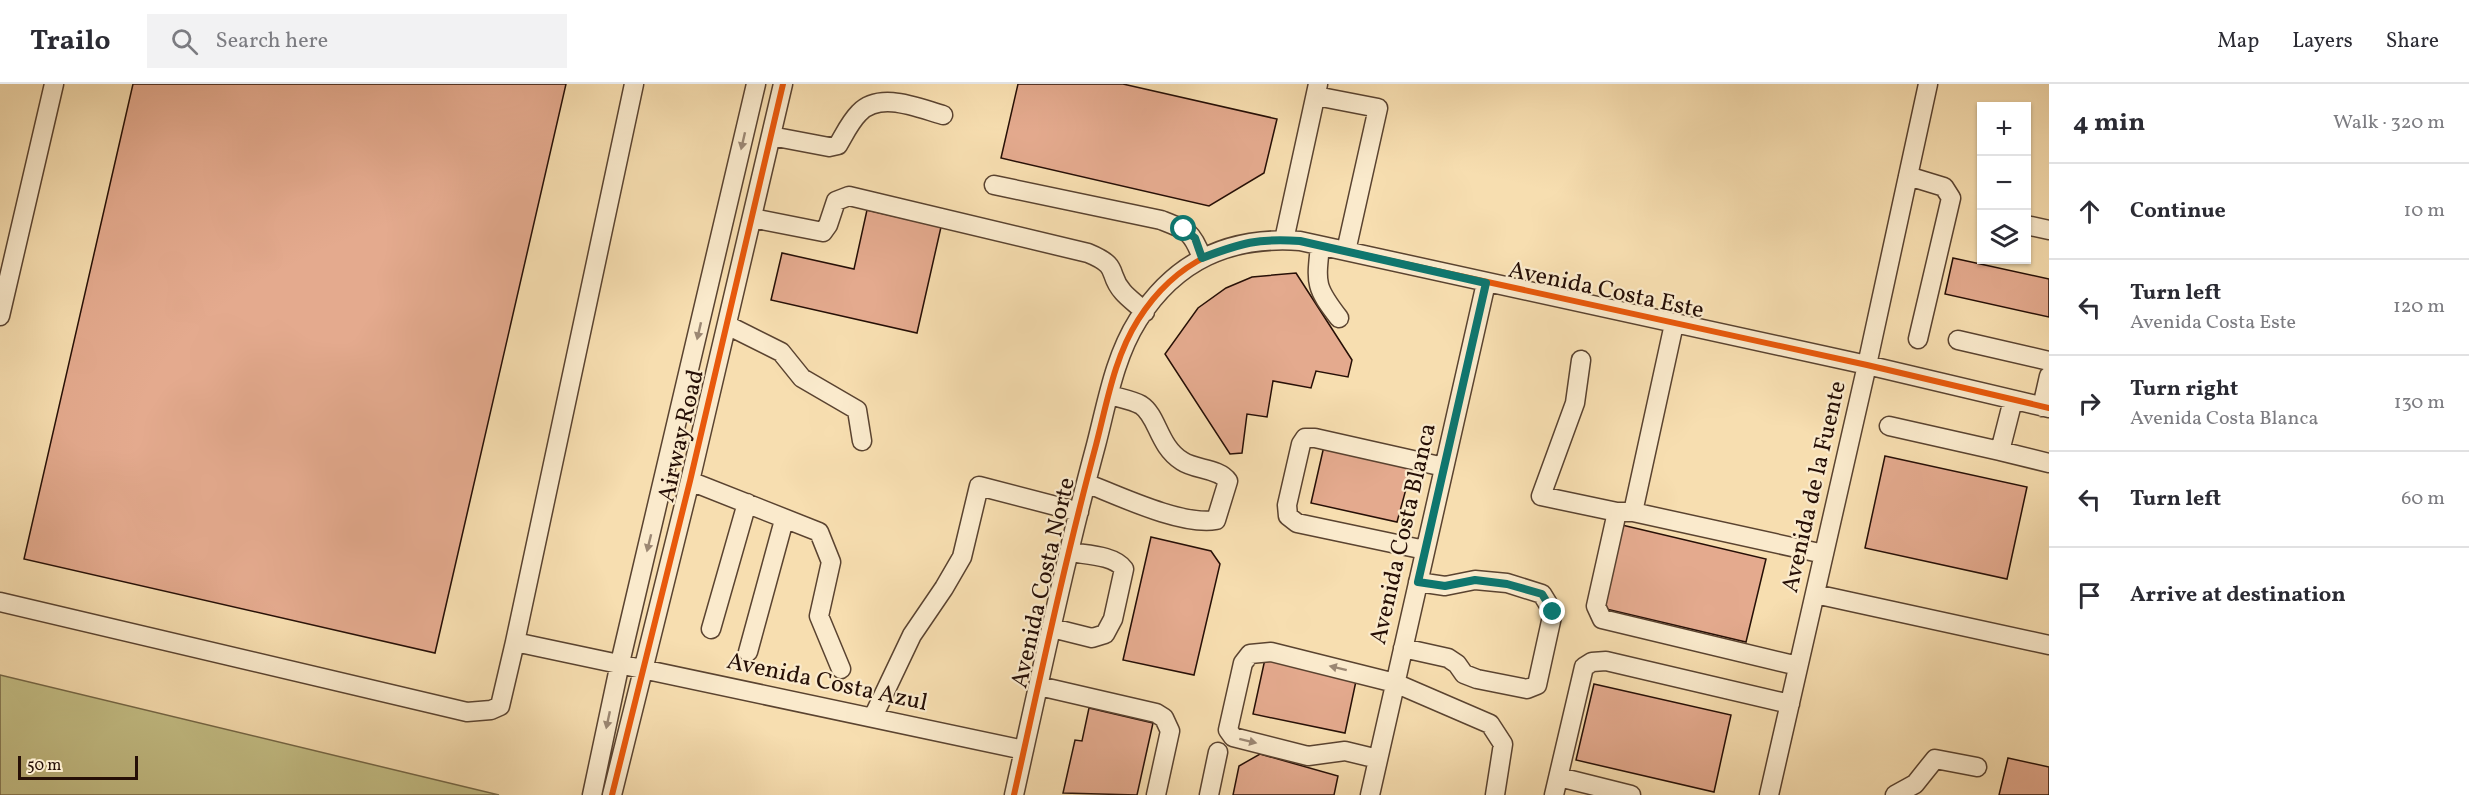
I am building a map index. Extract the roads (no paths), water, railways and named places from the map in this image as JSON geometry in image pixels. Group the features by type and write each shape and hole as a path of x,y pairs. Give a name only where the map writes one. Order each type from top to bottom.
{"street":[{"path":"0,316 54,84"},
{"path":"0,602 467,712 491,710 500,705 634,84"},
{"name":"Airway Road","path":"592,795 620,663 756,84"},
{"name":"Airway Road","path":"612,795 690,481 783,84"},
{"name":"Avenida de la Fuente","path":"1769,795 1867,366 1928,84"},
{"path":"1284,240 1317,90 1378,108 1346,252"},
{"path":"771,136 829,147 838,145 858,114 872,104 897,103 943,115"},
{"path":"1908,176 1944,187 1951,198 1918,339"},
{"path":"994,185 1161,220 1184,229 1195,238 1202,258"},
{"path":"752,218 823,232 828,225 836,201 849,196 1088,253 1102,259 1112,268 1121,290 1145,312"},
{"path":"2031,226 2049,230"},
{"name":"Avenida Costa Este","path":"1165,287 1202,258 1238,244 1271,239 1284,240 1867,366 2045,407"},
{"path":"1320,246 1317,281 1324,299 1339,318"},
{"name":"Avenida Costa Blanca","path":"1370,795 1486,283"},
{"name":"Avenida Costa Norte","path":"1014,795 1079,512 1117,362 1138,320 1165,287"},
{"path":"1674,324 1625,512 1596,606 1602,620 1798,666"},
{"path":"727,325 781,352 802,378 856,410 862,441"},
{"path":"1958,340 2049,361"},
{"path":"1581,360 1575,403 1541,496 1824,554"},
{"path":"2045,407 2049,376"},
{"path":"1086,483 1164,512 1203,522 1216,520 1220,512 1228,481 1224,475 1182,462 1163,444 1149,413 1140,405 1110,395"},
{"path":"2000,451 2013,400"},
{"path":"1889,426 2049,463"},
{"path":"1425,550 1297,523 1288,516 1287,505 1301,444 1305,438 1315,438 1444,467"},
{"path":"690,481 819,532 831,562 819,616 841,669"},
{"path":"873,717 912,635 962,557 979,486 1079,512"},
{"path":"711,628 747,503"},
{"path":"748,652 784,520"},
{"path":"1052,628 1092,638 1105,634 1113,619 1124,569 1120,564 1110,560 1070,552"},
{"path":"1403,648 1448,658 1457,664 1464,674 1477,679 1527,689 1537,685 1553,612 1542,594 1507,584 1475,580 1445,586 1418,582"},
{"path":"1815,594 2049,645"},
{"name":"Avenida Costa Azul","path":"515,642 1024,750"},
{"path":"1378,759 1345,751 1308,756 1233,737 1228,730 1244,663 1250,654 1271,652 1395,682 1490,724 1503,744 1495,795"},
{"path":"1554,795 1584,667 1592,662 1606,661 1790,704"},
{"path":"1039,686 1156,713 1164,718 1170,731 1156,795"},
{"path":"1209,795 1218,752"},
{"path":"1895,795 1915,784 1935,759 1977,767"},
{"path":"1559,777 1631,795"}]}
